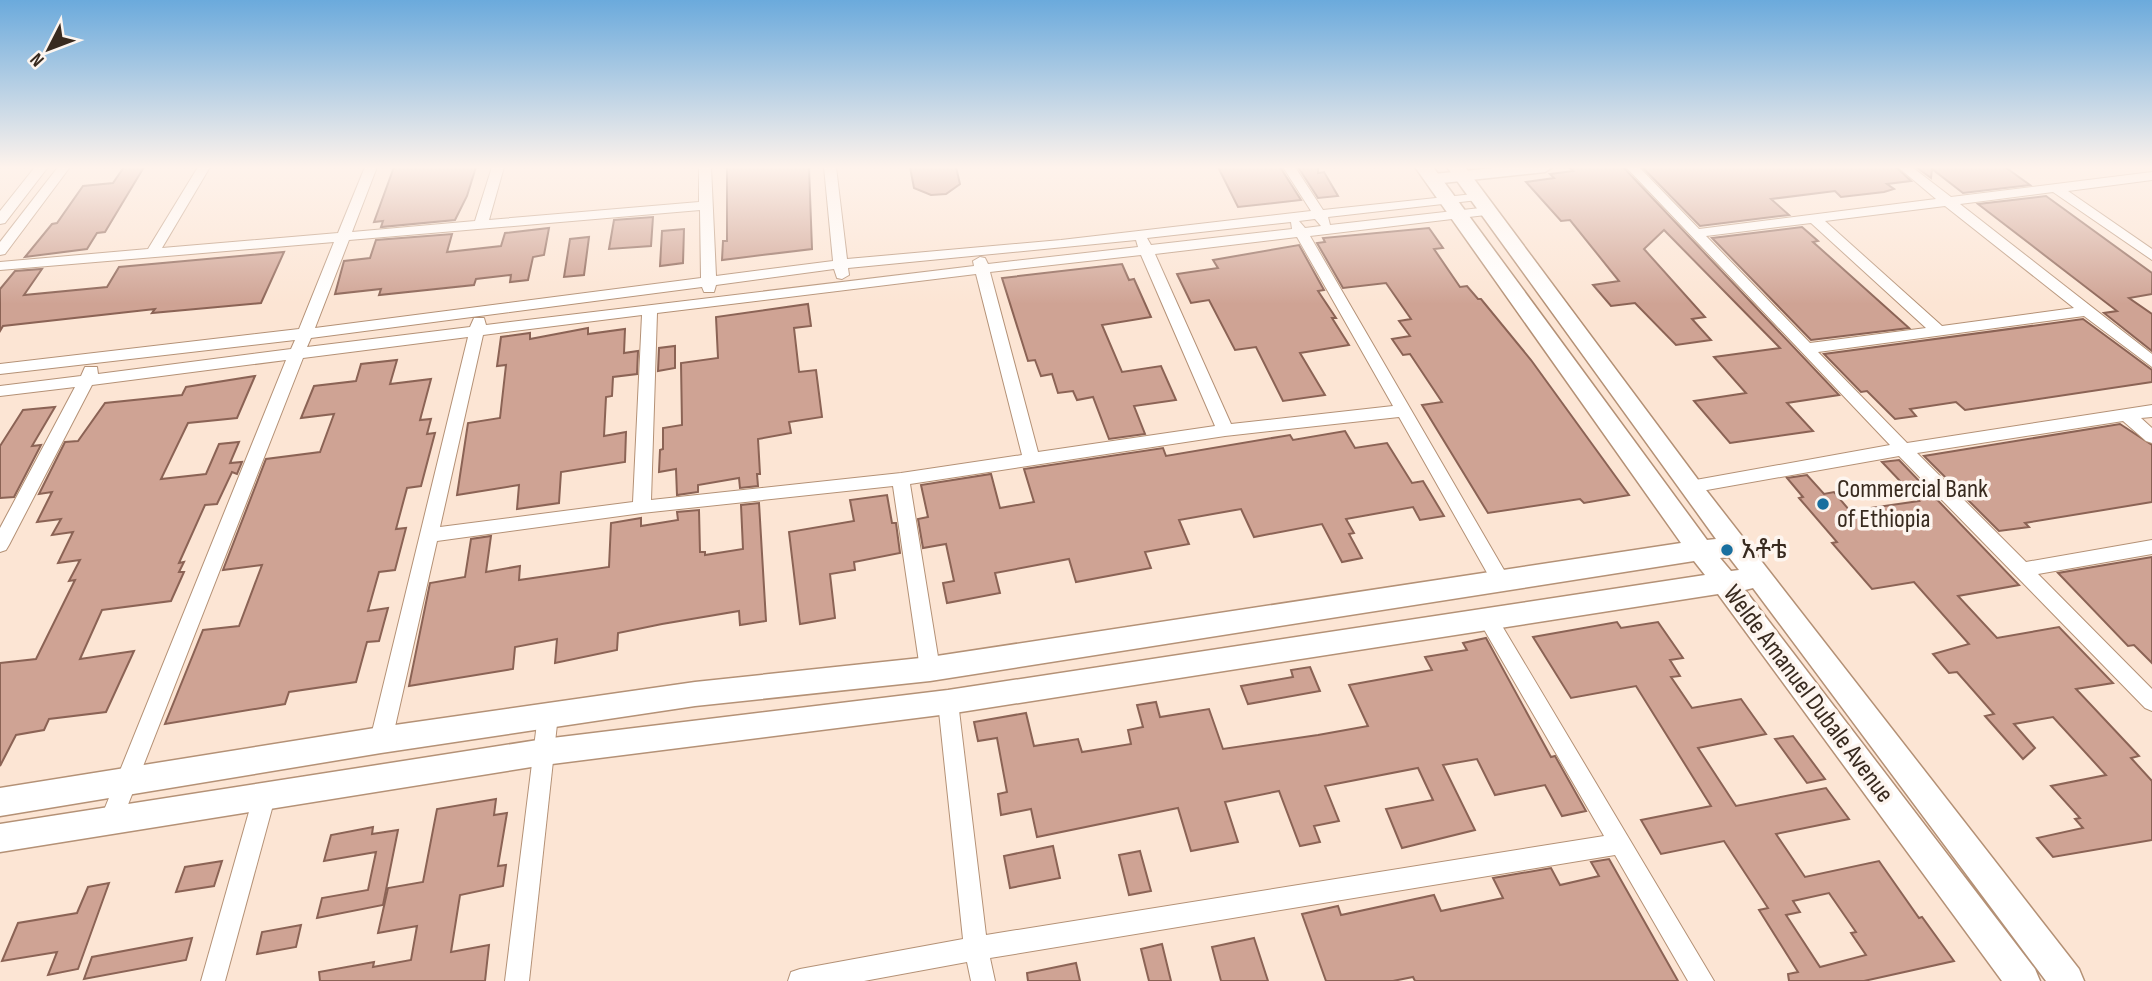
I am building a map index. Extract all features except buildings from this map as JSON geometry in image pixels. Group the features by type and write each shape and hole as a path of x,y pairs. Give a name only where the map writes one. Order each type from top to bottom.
{"main road":[{"name":"Welde Amanuel Dubale Avenue","path":"1456,213 1700,550 2023,981"},
{"path":"1490,213 1690,487 2067,981"},
{"path":"0,802 548,715 695,694 930,669 1700,550 1737,547"},
{"path":"0,838 544,752 948,702 1761,577"}],"street":[{"path":"0,251 29,213"},
{"path":"153,252 177,213"},
{"path":"111,820 353,213"},
{"path":"480,226 484,213"},
{"path":"0,266 629,213"},
{"path":"705,213 710,302"},
{"path":"835,213 843,285"},
{"path":"0,391 843,285 1146,251 1296,225 1331,213"},
{"path":"0,369 482,311 841,264 1140,235 1296,225 1329,228 1373,213"},
{"path":"1677,213 1903,449 2152,702"},
{"path":"1697,233 1871,213"},
{"path":"1960,213 2152,362"},
{"path":"2094,213 2146,246 2152,256"},
{"path":"1320,215 1329,228"},
{"path":"1815,219 1938,330"},
{"path":"1296,225 1502,582"},
{"path":"1140,235 1225,430"},
{"path":"978,251 1031,457"},
{"path":"642,507 650,309"},
{"path":"381,740 482,311"},
{"path":"1808,348 2088,311"},
{"path":"0,545 98,357"},
{"path":"428,535 642,507 901,479 1031,457 1225,430 1402,411"},
{"path":"1690,487 1903,449 2152,411"},
{"path":"2127,415 2152,437"},
{"path":"901,479 930,669"},
{"path":"2022,570 2152,547"},
{"path":"1489,619 1702,981"},
{"path":"948,702 976,948 983,981"},
{"path":"517,981 548,715"},
{"path":"213,981 265,794"},
{"path":"800,981 976,948 1622,844"}],"place":[{"name":"Commercial Bank of Ethiopia","path":"1823,504"},
{"name":"አቶቴ","path":"1727,550"}]}
